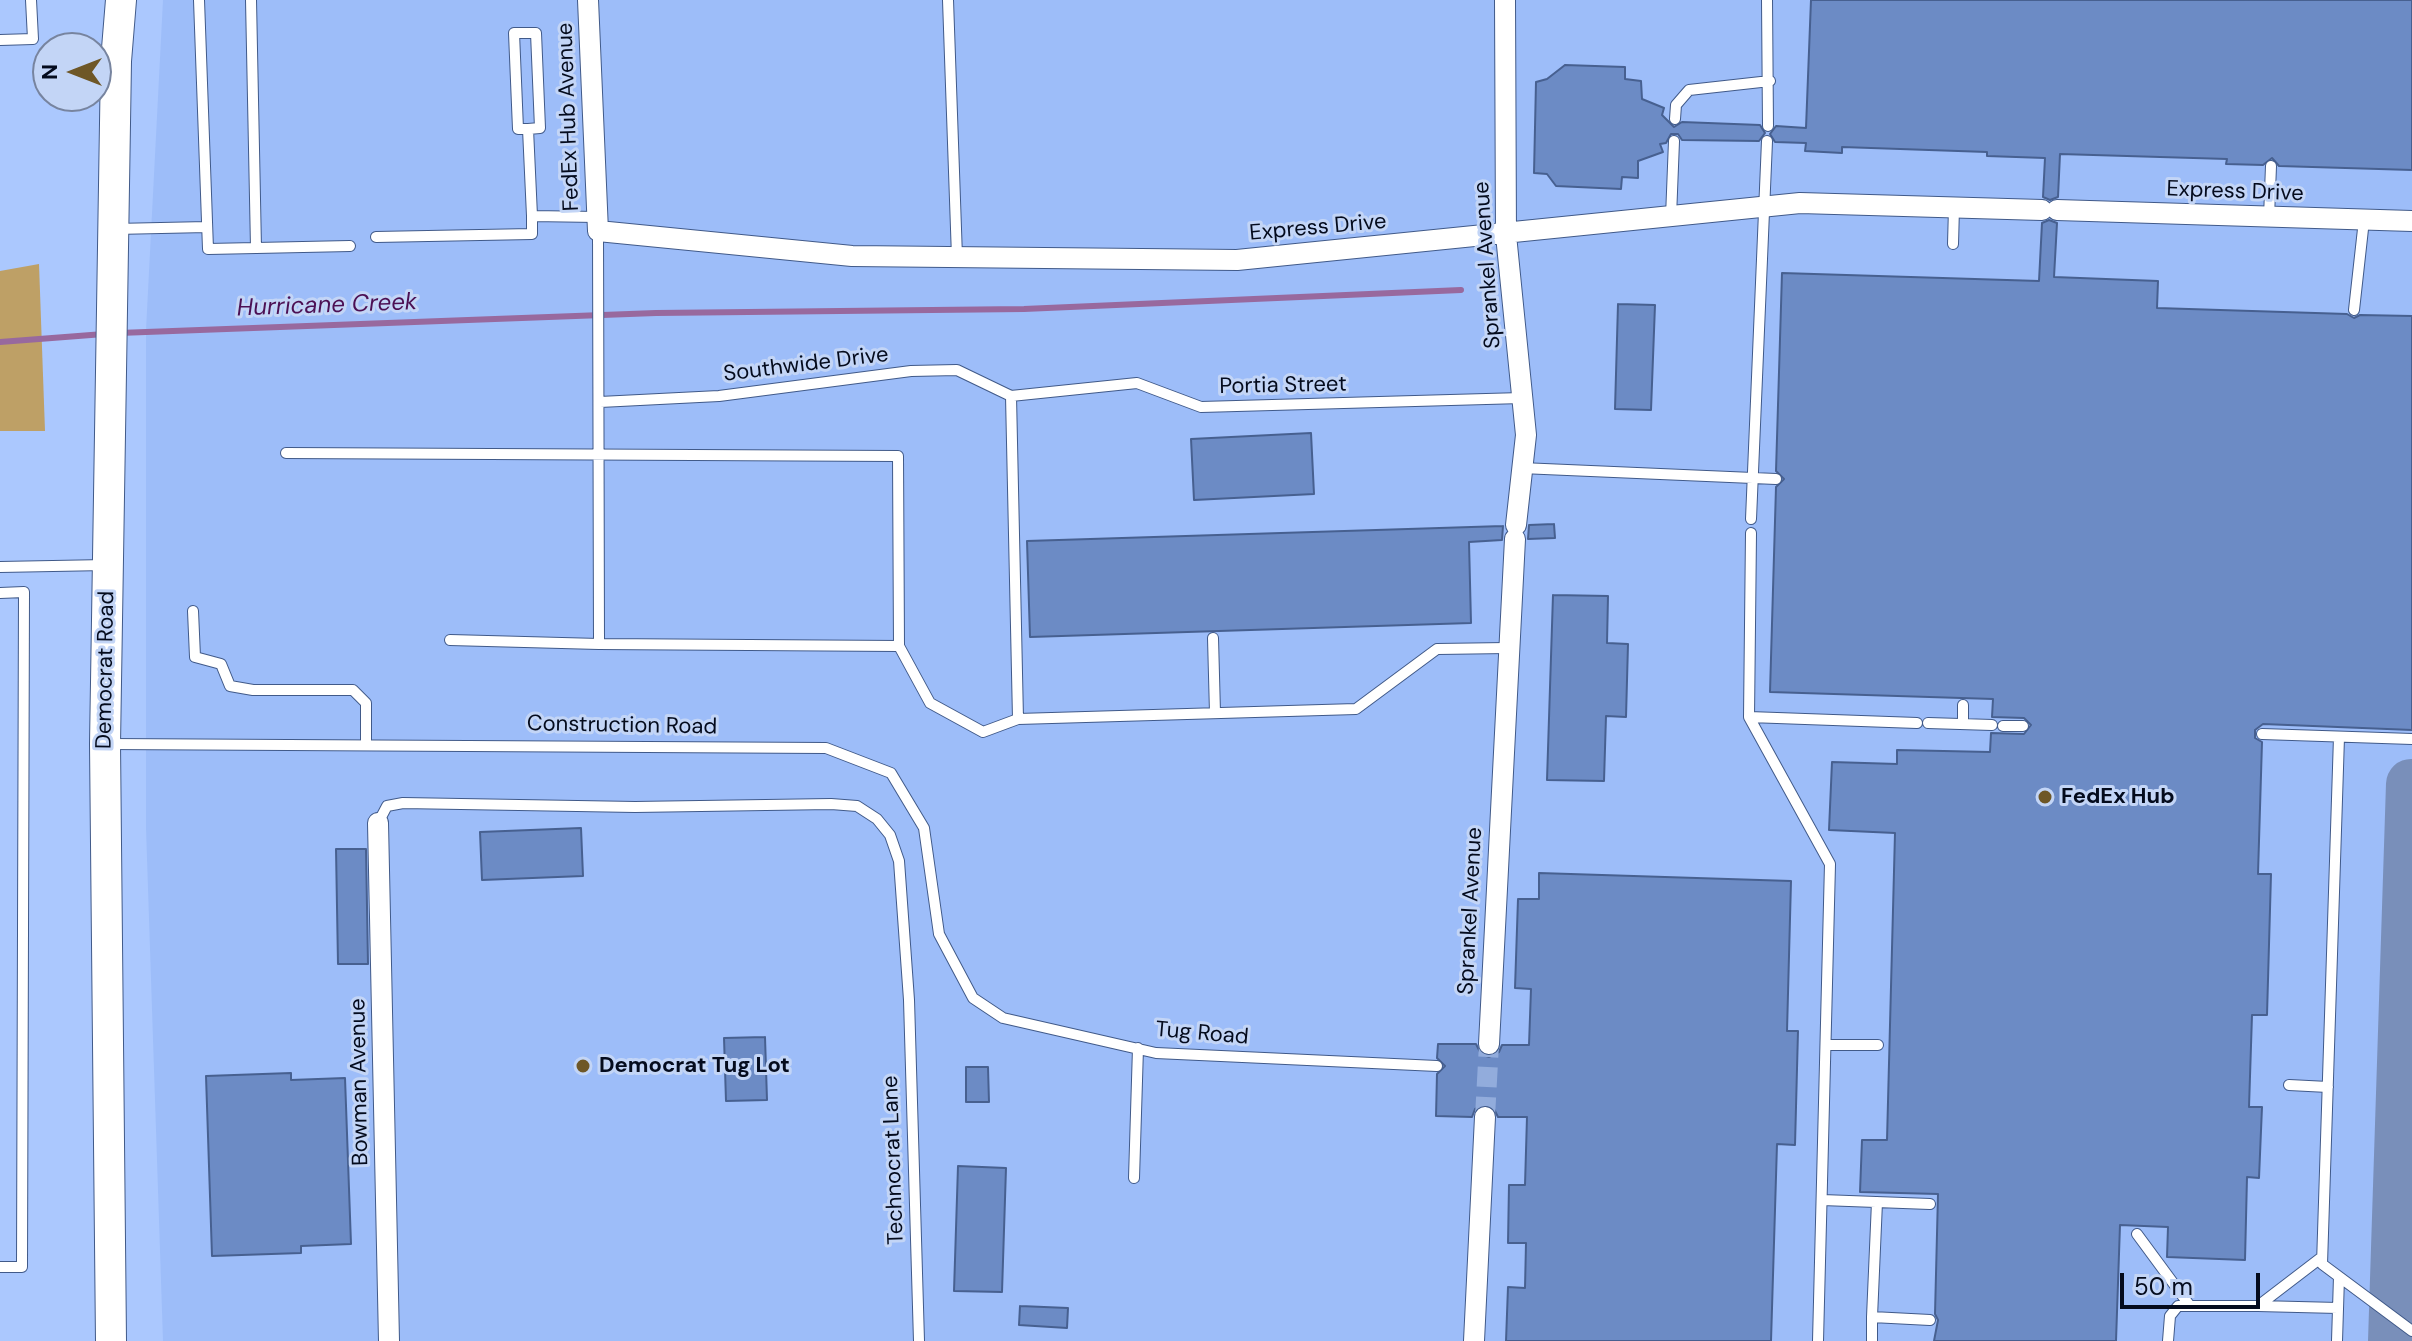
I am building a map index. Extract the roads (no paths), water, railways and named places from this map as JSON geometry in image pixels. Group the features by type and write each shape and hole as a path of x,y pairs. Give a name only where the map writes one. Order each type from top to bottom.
{"main road":[{"name":"Democrat Road","path":"111,1341 105,744 116,61 121,0"}],"street":[{"name":"FedEx Hub Avenue","path":"588,0 598,224"},
{"name":"Sprankel Avenue","path":"1489,1044 1507,648 1526,435 1506,235 1505,0"},
{"name":"Express Drive","path":"598,224 852,256 1237,260 1800,203 2412,221"},
{"name":"Bowman Avenue","path":"378,823 389,1341"},
{"path":"1474,1341 1485,1117"}],"lane":[{"path":"0,40 33,39 31,0"},
{"path":"199,0 208,249 350,246"},
{"path":"251,0 256,248"},
{"path":"948,0 957,257"},
{"path":"1767,0 1768,126"},
{"path":"514,33 536,33 540,128 528,129 518,129 514,33"},
{"path":"1675,119 1676,105 1689,90 1770,81"},
{"path":"376,237 532,234 528,129"},
{"path":"1671,217 1674,141"},
{"path":"1751,519 1767,141"},
{"path":"2269,217 2271,166"},
{"path":"1953,244 1954,208"},
{"path":"532,216 598,224 599,644"},
{"path":"2354,310 2364,220"},
{"path":"113,229 207,227"},
{"name":"Southwide Drive","path":"600,402 719,396 911,371 957,370 1011,396"},
{"name":"Portia Street","path":"1011,396 1137,383 1201,407 1522,398"},
{"path":"1011,396 1018,719"},
{"path":"286,453 898,456 899,646 930,703 983,732 1018,719 1356,709 1437,649 1507,648"},
{"path":"1521,468 1776,479"},
{"path":"1751,533 1749,717 1830,864 1818,1341"},
{"path":"0,567 108,565"},
{"path":"0,593 24,592 22,1267 0,1267"},
{"path":"193,611 195,657 221,664 230,686 253,690 353,690 366,703 366,743"},
{"path":"1213,638 1215,713"},
{"path":"450,640 899,646"},
{"path":"1963,705 1963,724"},
{"path":"1749,717 2023,726"},
{"path":"2262,734 2412,739"},
{"path":"2339,737 2322,1264 2412,1331"},
{"name":"Construction Road","path":"105,744 366,743 826,748 891,773 924,828 939,934 973,998"},
{"name":"Technocrat Lane","path":"378,823 387,806 403,803 857,806 877,819 890,835 899,861 908,977 919,1341"},
{"name":"Tug Road","path":"973,998 1003,1018 1182,1056 1437,1066"},
{"path":"1826,1045 1878,1045"},
{"path":"1134,1178 1138,1048"},
{"path":"2289,1085 2328,1087"},
{"path":"1822,1200 1930,1204"},
{"path":"1872,1341 1877,1202"},
{"path":"2137,1234 2190,1306"},
{"path":"2258,1306 2322,1257"},
{"path":"2337,1341 2339,1277"},
{"path":"2168,1341 2170,1316 2178,1306 2338,1308"},
{"path":"1872,1317 1930,1320"}],"waterway":[{"path":"119,333 656,313 1024,309 1461,290"},
{"name":"Hurricane Creek","path":"0,342 104,334"}],"tunnel":[{"path":"1485,1117 1489,1044"}],"place":[{"name":"FedEx Hub","path":"2045,797"},
{"name":"Democrat Tug Lot","path":"583,1066"}]}
